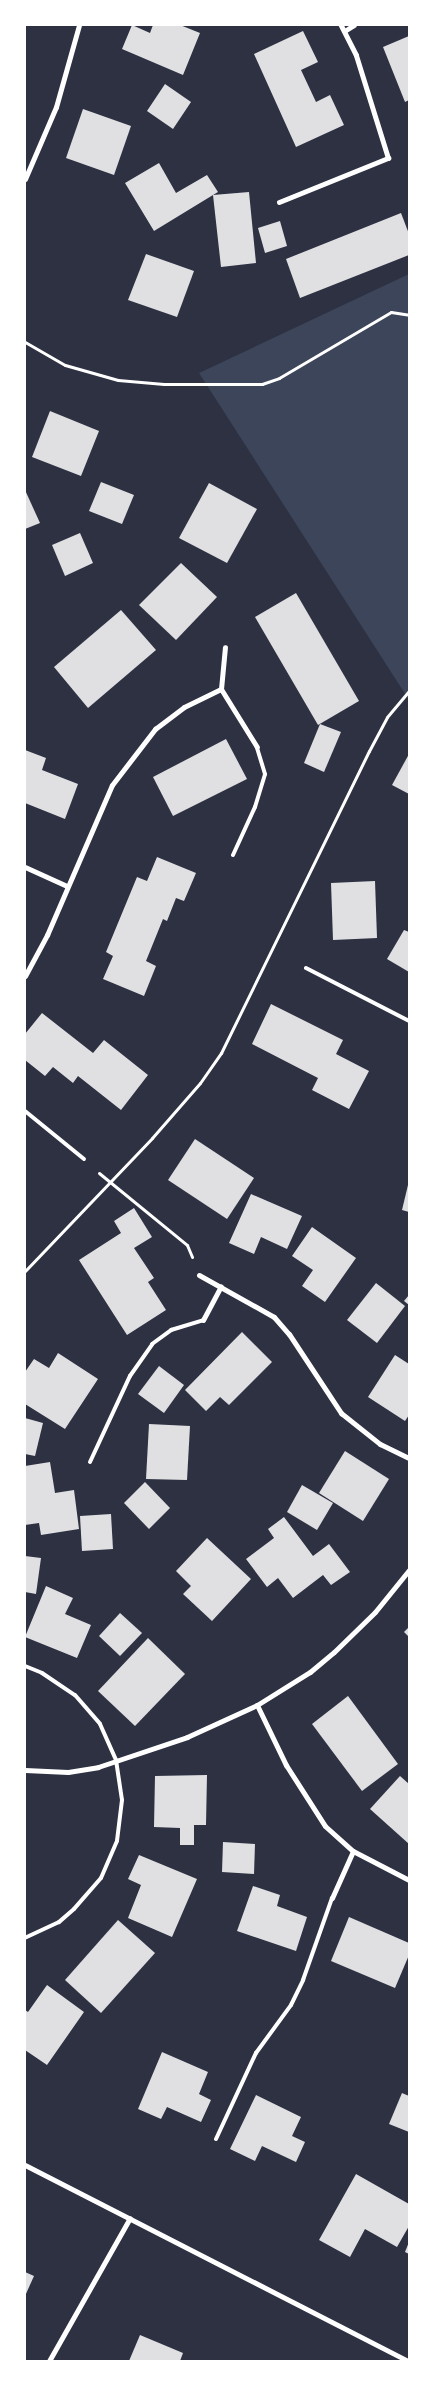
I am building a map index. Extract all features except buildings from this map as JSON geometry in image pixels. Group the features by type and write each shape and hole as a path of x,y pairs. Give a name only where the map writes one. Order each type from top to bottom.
{"street":[{"path":"25,179 56,107 80,25"},
{"path":"279,202 388,158 346,30 341,25"},
{"path":"346,30 354,25"},
{"path":"225,647 221,688 257,747"},
{"path":"25,976 67,886 101,805 135,751 169,717 199,698 221,688"},
{"path":"25,867 67,886"},
{"path":"199,1275 221,1286 281,1325 324,1389 353,1424 380,1444 409,1458"},
{"path":"203,1320 221,1286"},
{"path":"25,1770 68,1772 116,1760 187,1737 257,1705 310,1672 334,1652 375,1612 409,1570"},
{"path":"257,1705 300,1790 325,1826 353,1851 409,1880"},
{"path":"332,1898 353,1851"},
{"path":"25,2164 408,2361"},
{"path":"49,2361 130,2218"}],"lane":[{"path":"234,855 258,800 265,774 257,747"},
{"path":"306,968 409,1021"},
{"path":"25,1111 84,1159"},
{"path":"90,1462 130,1376 147,1350 161,1335 203,1320"},
{"path":"25,1666 42,1673 75,1695 100,1724 116,1760 122,1807 110,1860 101,1878 74,1909 59,1922 25,1938"},
{"path":"216,2139 256,2053 291,2005 304,1980 332,1898"}],"path":[{"path":"25,342 65,364 118,380 164,384 262,384 279,378 391,312 409,315"},
{"path":"25,1271 188,1097 221,1053 369,751 387,717 409,691"},
{"path":"84,1159 187,1245 199,1275"}],"shaded area":[{"path":"409,274 409,700 199,373"}]}
